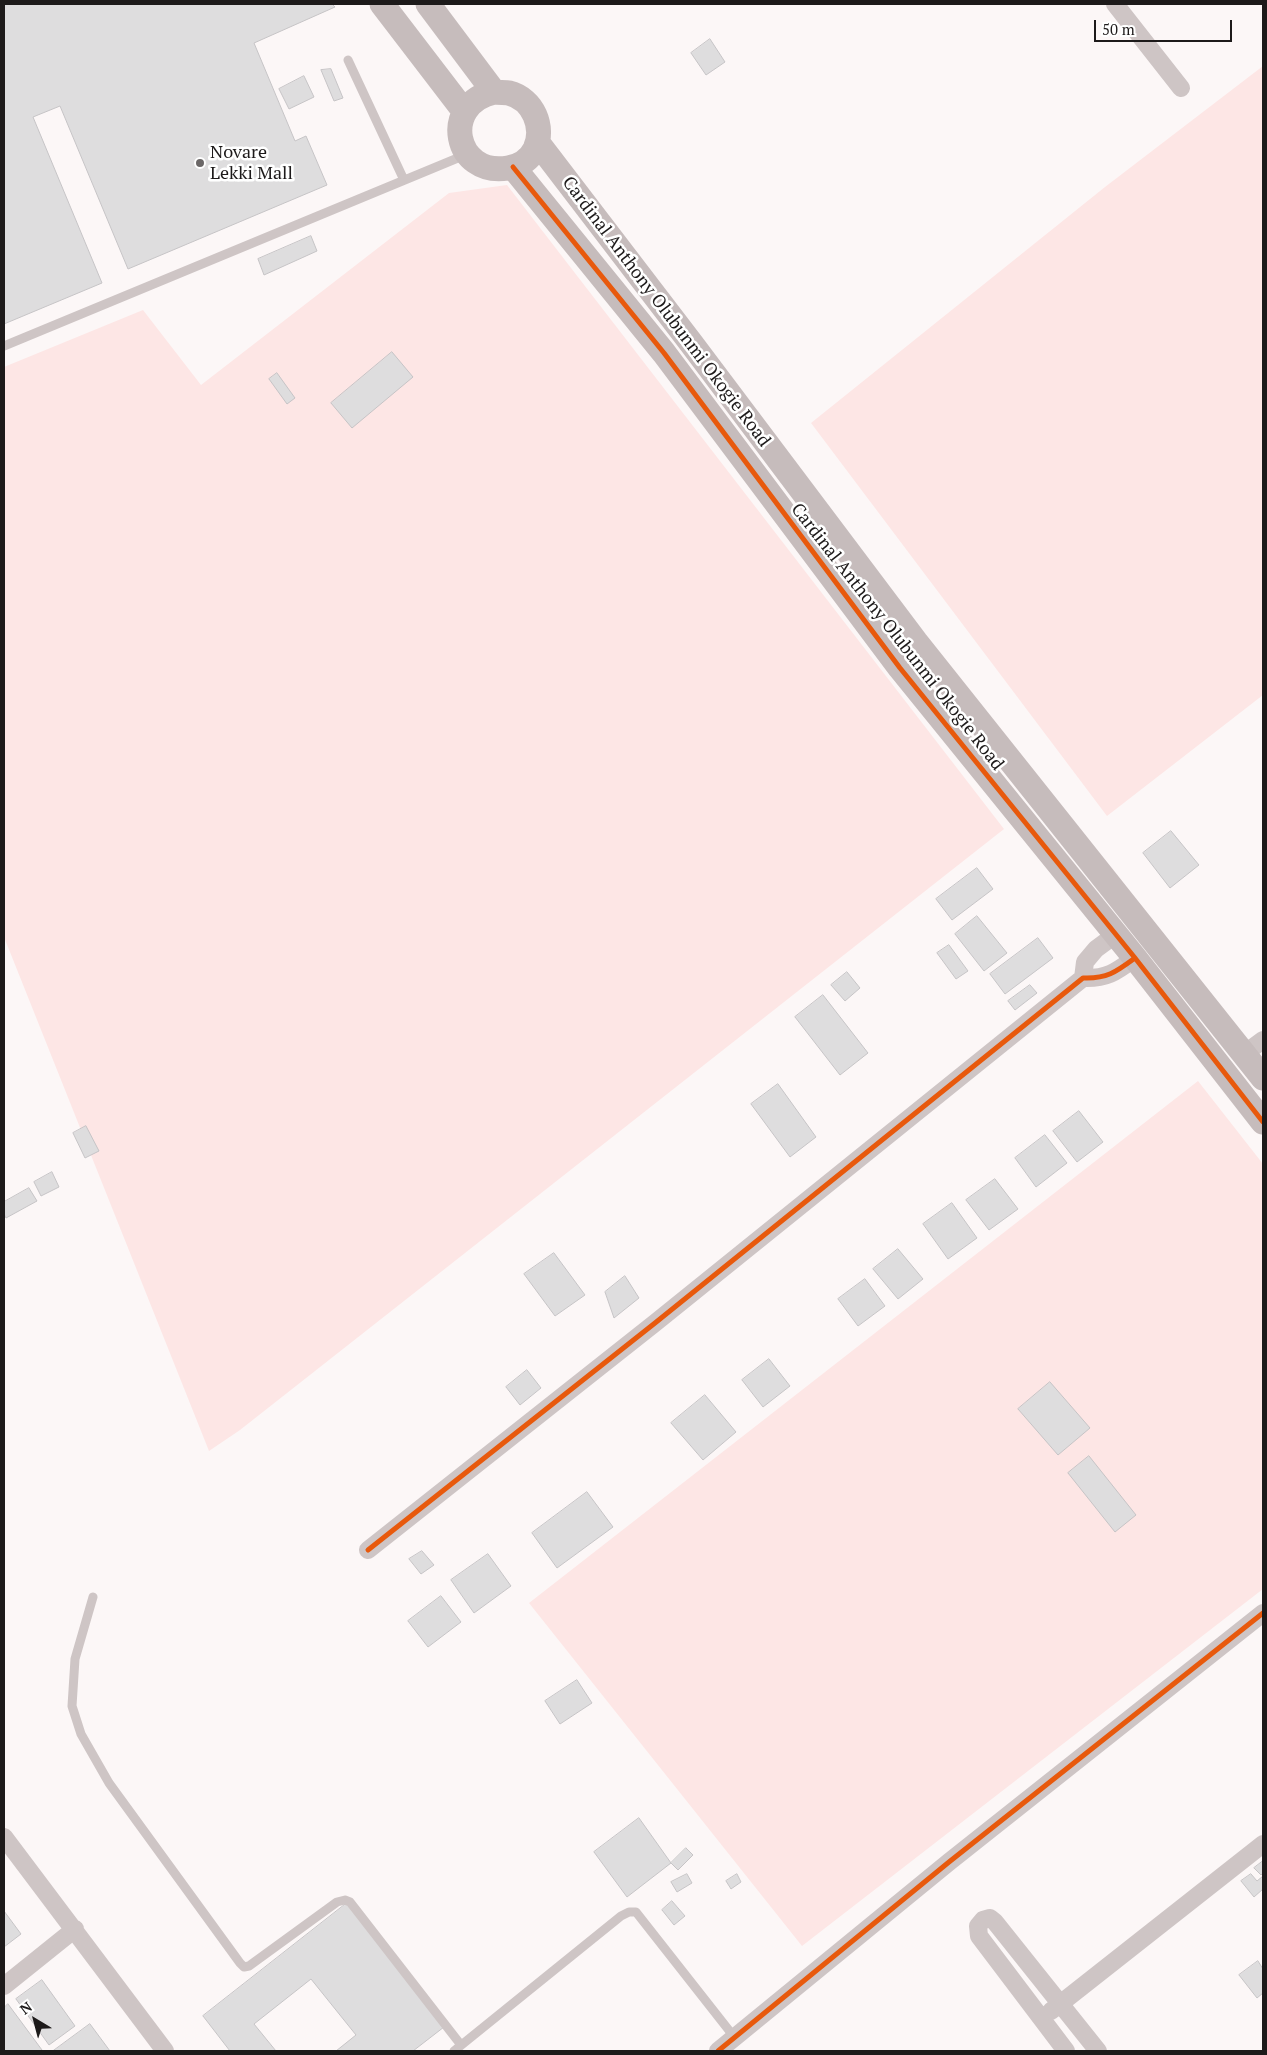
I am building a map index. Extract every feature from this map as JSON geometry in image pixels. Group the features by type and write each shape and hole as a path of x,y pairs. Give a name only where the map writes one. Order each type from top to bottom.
{"street":[{"path":"382,4 464,111"},
{"path":"428,4 494,92"},
{"path":"1115,4 1181,88"},
{"path":"494,92 510,94 524,100 534,112 539,128 538,144 532,155 513,167 496,170 480,165 467,154 460,140 460,125 464,111 485,94 494,92"},
{"name":"Cardinal Anthony Olubunmi Okogie Road","path":"538,144 685,335 916,642 1259,1063"},
{"name":"Cardinal Anthony Olubunmi Okogie Road","path":"513,167 664,354 900,668 1134,958 1263,1122"},
{"path":"1083,978 1085,962 1096,950 1115,935"},
{"path":"368,1550 647,1329 1083,978 1099,979 1116,972 1134,958"},
{"path":"718,2051 957,1856 1263,1613"},
{"path":"4,1837 165,2051"},
{"path":"1040,2019 1263,1844"},
{"path":"1066,2051 979,1936 978,1926 983,1920 990,1918 995,1922 1098,2051"},
{"path":"4,1986 74,1929"}],"lane":[{"path":"348,60 404,180"},
{"path":"4,346 467,154"},
{"path":"93,1597 75,1660 72,1706 81,1734 109,1783 244,1967 249,1966 337,1902 345,1900 350,1902 458,2048 629,1912 636,1912 735,2038"}],"shaded area":[{"path":"1263,66 1263,695 1107,816 811,423 1105,187"},
{"path":"507,185 1004,829 240,1430 209,1451 4,937 4,367 143,310 201,385 449,193"},
{"path":"1198,1081 1263,1164 1263,1589 802,1946 529,1603"}],"building":[{"name":"Novare Lekki Mall","path":"4,4 332,4 335,7 254,43 295,141 306,136 327,185 128,269 60,106 33,117 102,283 4,324"},
{"path":"710,39 725,62 706,75 691,53"},
{"path":"331,69 343,98 334,101 321,70"},
{"path":"304,76 314,97 289,109 279,89"},
{"path":"311,236 317,251 264,275 258,259"},
{"path":"392,352 413,377 352,428 331,403"},
{"path":"277,373 295,398 287,404 269,379"},
{"path":"1171,831 1199,865 1170,888 1143,853"},
{"path":"977,868 993,889 952,920 936,899"},
{"path":"977,916 1007,953 984,971 955,934"},
{"path":"1038,938 1053,958 1005,994 990,974"},
{"path":"949,945 968,971 956,979 937,953"},
{"path":"847,972 860,988 845,1001 831,985"},
{"path":"1030,985 1037,993 1015,1010 1008,1001"},
{"path":"823,995 868,1053 840,1075 795,1017"},
{"path":"778,1084 816,1137 790,1157 751,1104"},
{"path":"1079,1111 1103,1142 1077,1162 1053,1131"},
{"path":"86,1126 99,1151 85,1158 73,1133"},
{"path":"1045,1135 1067,1163 1036,1187 1015,1158"},
{"path":"52,1172 59,1187 41,1196 34,1182"},
{"path":"995,1179 1018,1209 989,1230 966,1200"},
{"path":"29,1188 37,1201 6,1218 4,1202"},
{"path":"952,1203 977,1238 948,1259 923,1224"},
{"path":"898,1249 923,1279 898,1299 873,1269"},
{"path":"554,1253 585,1295 555,1316 524,1274"},
{"path":"625,1276 639,1298 614,1318 605,1292"},
{"path":"865,1279 885,1306 858,1326 838,1299"},
{"path":"769,1359 790,1386 763,1407 742,1380"},
{"path":"527,1370 541,1388 520,1405 506,1387"},
{"path":"1050,1382 1090,1428 1058,1455 1018,1409"},
{"path":"705,1395 736,1432 703,1460 671,1423"},
{"path":"1089,1456 1136,1515 1115,1532 1068,1473"},
{"path":"587,1492 613,1527 557,1568 532,1533"},
{"path":"422,1551 434,1565 421,1574 409,1559"},
{"path":"488,1554 511,1586 474,1613 451,1580"},
{"path":"441,1596 461,1622 428,1647 408,1621"},
{"path":"577,1680 592,1703 560,1724 545,1701"},
{"path":"639,1818 671,1863 627,1897 594,1852"},
{"path":"686,1848 693,1855 678,1870 671,1863"},
{"path":"1263,1861 1263,1873 1261,1875 1254,1868"},
{"path":"687,1874 692,1883 677,1892 671,1882"},
{"path":"737,1874 741,1882 731,1889 726,1881"},
{"path":"1251,1874 1257,1881 1263,1876 1263,1889 1254,1897 1241,1881"},
{"path":"672,1901 685,1916 674,1925 662,1910"},
{"path":"347,1903 444,2027 413,2051 336,2051 356,2035 311,1979 254,2024 276,2051 230,2051 203,2016"},
{"path":"4,1911 21,1934 4,1947"},
{"path":"1258,1961 1263,1969 1263,1993 1257,1998 1239,1975"},
{"path":"42,1980 75,2026 49,2045 16,1999"},
{"path":"8,2004 42,2050 4,2051 4,2008"},
{"path":"90,2024 110,2051 53,2051"}],"cycle path":[{"path":"513,167 664,353 900,668 1135,958 1263,1122"},
{"path":"368,1550 655,1323 1083,978 1111,974 1135,958"},
{"path":"718,2051 949,1862 1263,1613"}],"place":[{"name":"Novare Lekki Mall","path":"200,163"}]}
